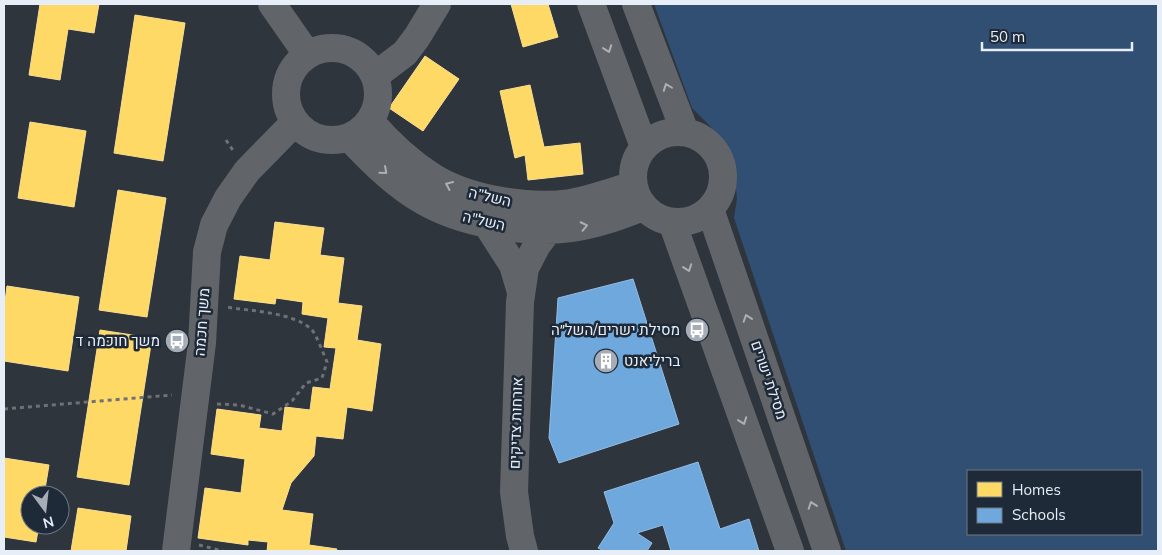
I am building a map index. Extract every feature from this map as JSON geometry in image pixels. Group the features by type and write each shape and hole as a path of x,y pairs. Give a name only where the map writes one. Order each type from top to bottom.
{"street":[{"path":"272,4 307,54"},
{"path":"376,75 405,53 437,4"},
{"path":"591,4 644,147"},
{"path":"636,4 686,132"},
{"path":"333,47 346,49 359,55 376,75 379,91 377,106 370,121 361,131 349,137 334,140 319,138 306,132 295,122 288,108 285,93 288,78 296,65 307,54 319,49 333,47"},
{"name":"השל”ה","path":"370,121 387,140 434,178 477,195 524,204 568,203 604,194 638,196"},
{"name":"משך חכמה","path":"176,551 202,343 207,252 218,218 228,198 247,171 295,122"},
{"path":"686,132 708,143 716,152 723,176 722,188 717,200 702,216 682,222 672,222 652,214 638,196 633,171 636,158 644,147 653,140 663,134 686,132"},
{"name":"השל\"ה","path":"349,137 369,158 421,200 470,220 522,229 571,228 612,219 638,196"},
{"name":"מסילת ישרים","path":"710,209 828,551"},
{"path":"672,222 790,551"},
{"path":"486,223 513,265 522,294"},
{"name":"אורחות צדיקים","path":"524,551 514,492 522,294 525,268 537,245 549,229"}],"path":[{"path":"4,409 195,398 239,405 273,414 292,401 306,384 322,378 327,362 312,330 292,318 204,303"}],"shaded area":[{"path":"654,4 1158,4 1158,551 846,551 734,218 737,198 734,171 728,148 692,108"}],"building: Homes":[{"path":"40,4 99,4 94,33 68,29 60,80 29,75"},
{"path":"511,4 548,4 558,37 523,47"},
{"path":"135,15 185,23 163,161 114,153"},
{"path":"425,56 459,79 423,131 389,108"},
{"path":"530,85 544,147 580,143 583,174 528,180 525,155 515,158 500,91"},
{"path":"30,122 86,131 74,207 18,198"},
{"path":"118,190 166,198 147,317 99,310"},
{"path":"275,222 324,228 320,255 344,258 338,303 362,306 357,340 381,344 372,411 347,407 343,439 316,436 314,456 291,483 282,510 313,514 309,545 337,549 336,551 267,551 268,542 248,540 248,545 198,538 205,488 241,493 245,459 211,454 217,409 261,415 259,428 282,431 285,407 310,410 313,387 330,389 336,348 324,347 328,318 302,314 303,302 276,298 275,304 234,299 240,256 270,260"},
{"path":"7,286 79,297 68,371 4,361 4,309"},
{"path":"100,330 152,338 129,485 77,477"},
{"path":"4,458 49,465 46,485 20,485 20,535 37,535 36,542 4,537"},
{"path":"78,508 131,516 126,551 71,551"}],"building: Schools":[{"name":"בריליאנט","path":"633,279 679,424 559,463 549,438 558,298"},
{"path":"698,462 720,529 749,519 759,551 671,551 663,525 637,533 652,543 647,551 604,551 598,548 614,523 604,492"}],"place":[{"name":"מסילת ישרים/השל״ה","path":"697,330"},
{"name":"משך חוכמה ד","path":"177,341"},
{"name":"בריליאנט","path":"606,361"}]}
